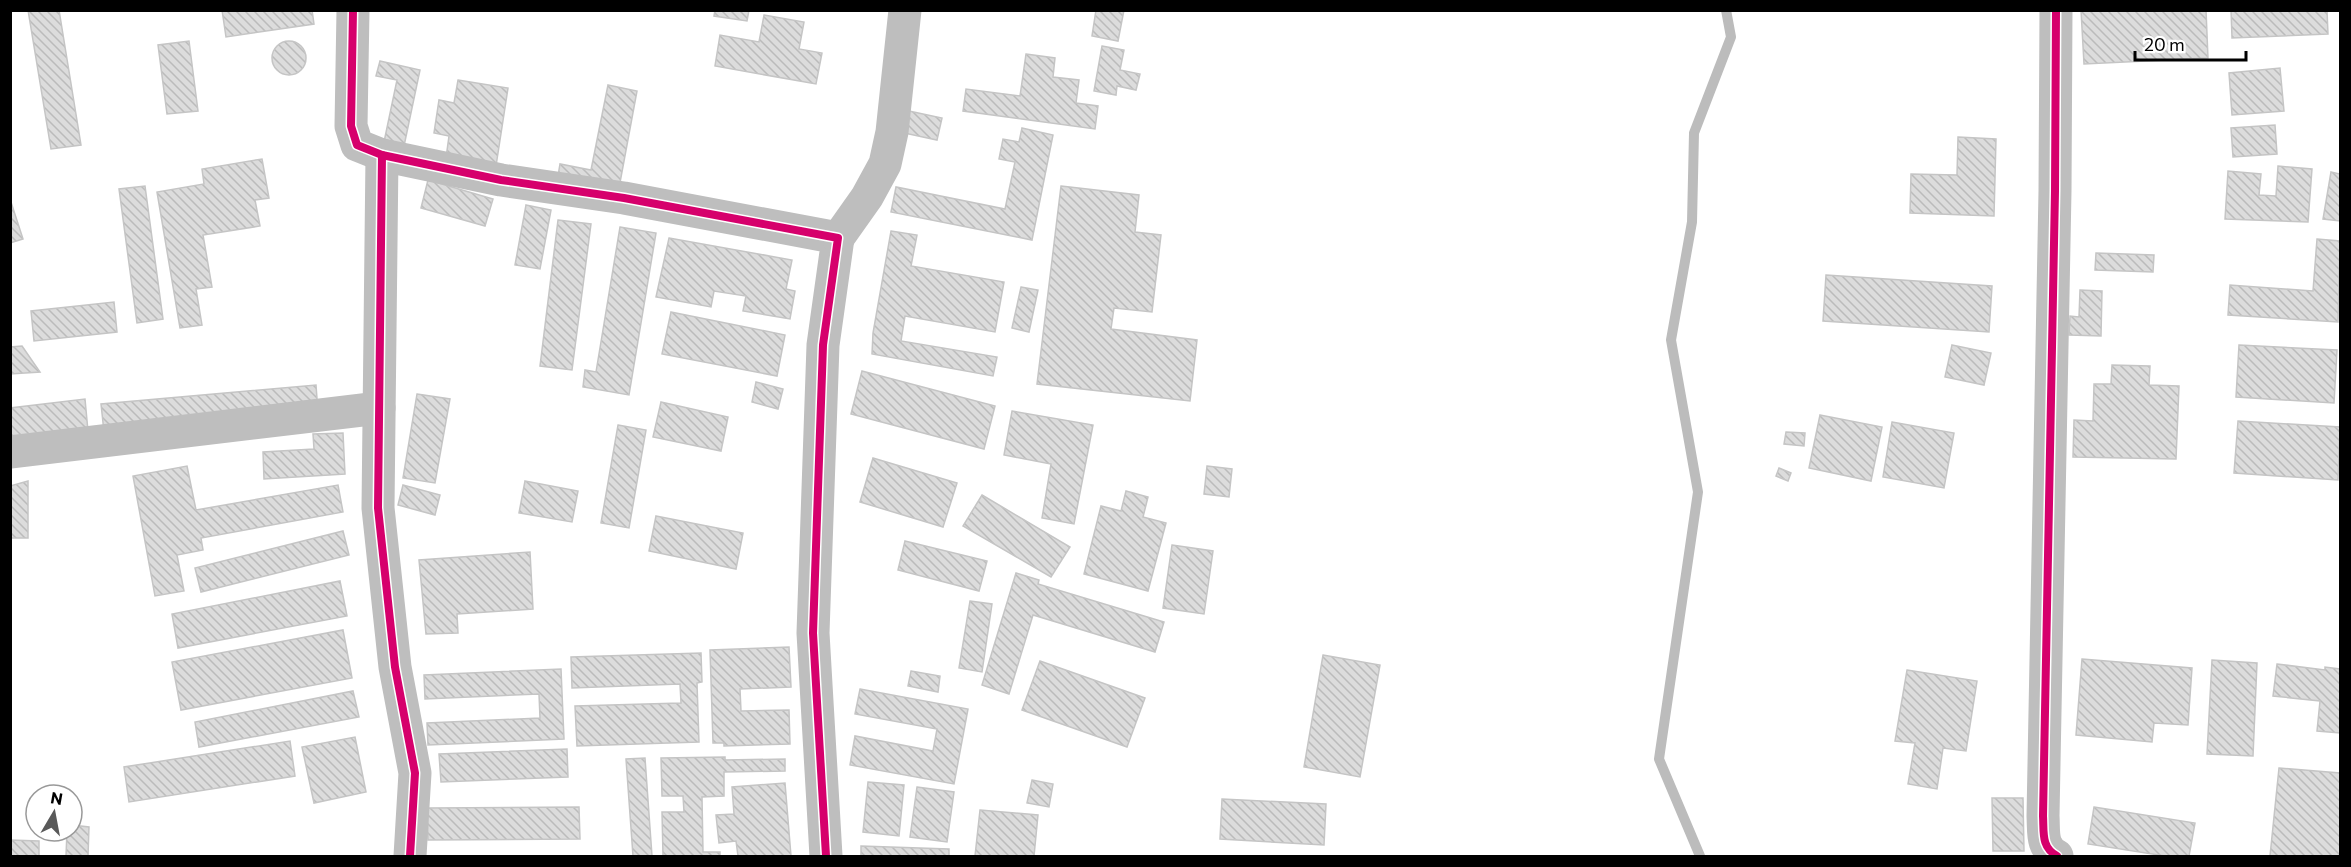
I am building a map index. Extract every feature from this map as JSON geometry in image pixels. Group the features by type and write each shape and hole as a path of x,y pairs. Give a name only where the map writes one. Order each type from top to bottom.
{"street":[{"path":"353,10 351,126 357,145 382,155 501,180 624,198 838,238"},
{"path":"826,856 813,633 823,345 838,238 867,197 885,164 892,132 905,10"},
{"path":"2056,10 2055,191 2043,816 2048,851 2057,856"},
{"path":"382,155 378,508 395,667 415,773 410,856"},
{"path":"10,452 379,408"}],"building":[{"path":"28,10 59,10 81,145 51,149"},
{"path":"222,10 312,10 314,24 226,37"},
{"path":"715,10 749,10 747,21 714,16"},
{"path":"1096,10 1124,10 1118,41 1092,36"},
{"path":"2081,10 2206,10 2208,58 2084,64"},
{"path":"2231,10 2327,10 2328,34 2232,38"},
{"path":"764,15 804,22 799,49 822,53 816,84 715,66 720,35 759,42"},
{"path":"189,41 198,111 167,114 158,45"},
{"path":"289,41 301,46 306,58 301,70 289,75 277,70 272,58 277,46"},
{"path":"1102,46 1124,50 1120,70 1140,74 1136,90 1117,86 1116,95 1094,91"},
{"path":"1026,54 1055,58 1053,77 1079,80 1076,103 1098,106 1095,129 963,111 966,89 1020,96"},
{"path":"380,61 420,70 404,146 384,142 397,80 376,76"},
{"path":"2280,68 2284,111 2232,115 2229,73"},
{"path":"458,80 508,88 496,166 446,158 449,136 434,133 439,100 454,103"},
{"path":"608,85 637,91 619,188 558,176 560,164 591,170"},
{"path":"909,111 942,118 937,140 904,133"},
{"path":"2275,125 2277,154 2233,157 2231,128"},
{"path":"1022,128 1053,135 1032,240 891,212 896,187 1005,209 1015,162 999,159 1003,139 1019,142"},
{"path":"1958,137 1996,139 1994,216 1910,213 1911,174 1957,175"},
{"path":"262,159 269,198 255,200 260,226 203,235 212,287 196,289 202,325 180,328 157,192 204,184 202,169"},
{"path":"2278,166 2312,169 2308,222 2225,219 2228,171 2261,174 2259,195 2276,196"},
{"path":"2331,172 2340,174 2340,221 2323,219"},
{"path":"428,180 493,199 485,226 421,208"},
{"path":"145,186 163,319 137,323 119,189"},
{"path":"1061,186 1139,195 1135,232 1161,235 1152,312 1114,308 1111,329 1197,340 1190,401 1037,384"},
{"path":"10,199 23,239 10,243"},
{"path":"526,205 551,210 540,269 515,265"},
{"path":"558,220 591,224 572,370 540,366"},
{"path":"620,227 656,233 629,395 583,387 585,370 596,372"},
{"path":"891,231 917,235 911,266 1004,282 995,332 905,316 901,341 997,357 993,376 872,354 873,333"},
{"path":"669,238 792,260 786,289 795,291 790,319 743,311 746,296 714,291 711,307 656,297"},
{"path":"2317,239 2340,241 2338,322 2228,315 2230,285 2313,291"},
{"path":"2096,253 2154,255 2153,272 2095,270"},
{"path":"1826,275 1992,286 1989,332 1823,321"},
{"path":"1021,287 1038,290 1029,332 1012,328"},
{"path":"2080,290 2102,291 2101,336 2069,335 2070,316 2079,317"},
{"path":"114,302 117,332 34,341 31,311"},
{"path":"671,312 785,335 777,376 662,354"},
{"path":"1952,345 1991,353 1984,385 1945,377"},
{"path":"2239,345 2337,350 2334,403 2236,397"},
{"path":"22,346 40,372 10,374 10,347"},
{"path":"2112,365 2150,366 2149,385 2179,386 2176,459 2073,457 2074,420 2093,421 2094,384 2111,384"},
{"path":"862,371 995,406 984,449 851,414"},
{"path":"756,382 783,389 778,409 752,402"},
{"path":"316,385 318,412 104,432 101,404"},
{"path":"417,394 450,399 435,483 403,478"},
{"path":"85,399 88,431 10,441 10,408"},
{"path":"661,402 728,417 721,451 653,437"},
{"path":"1012,411 1093,425 1074,524 1042,518 1051,464 1004,455"},
{"path":"1820,415 1882,427 1871,481 1809,468"},
{"path":"2238,421 2340,427 2338,480 2234,473"},
{"path":"1892,422 1954,433 1944,488 1883,477"},
{"path":"618,425 646,430 629,528 601,523"},
{"path":"1786,432 1805,433 1804,446 1784,444"},
{"path":"343,433 345,474 264,479 263,452 314,449 313,434"},
{"path":"873,458 957,483 943,527 860,502"},
{"path":"187,466 196,510 338,485 343,512 201,538 203,550 177,555 184,591 155,596 133,476"},
{"path":"1207,466 1232,469 1229,497 1204,494"},
{"path":"1779,468 1791,473 1788,481 1776,476"},
{"path":"28,481 28,538 10,538 10,486"},
{"path":"525,481 578,491 572,522 519,513"},
{"path":"403,485 440,495 435,515 398,505"},
{"path":"1126,491 1148,497 1143,517 1166,523 1148,591 1084,574 1101,506 1121,511"},
{"path":"982,495 1070,547 1051,577 963,526"},
{"path":"656,516 743,533 736,569 649,551"},
{"path":"343,531 349,555 201,592 195,568"},
{"path":"905,541 987,561 979,591 898,570"},
{"path":"1172,545 1213,551 1204,614 1163,608"},
{"path":"530,552 533,609 457,614 458,633 426,634 419,560"},
{"path":"1016,573 1039,580 1038,584 1164,622 1155,652 1033,615 1009,694 982,685"},
{"path":"340,581 347,616 178,648 172,614"},
{"path":"970,601 992,604 982,672 959,668"},
{"path":"343,630 352,678 181,710 172,662"},
{"path":"789,647 791,687 740,689 741,711 789,710 790,744 724,746 724,743 713,743 710,650"},
{"path":"701,653 702,682 697,683 699,742 577,746 575,706 681,703 680,684 572,688 571,657"},
{"path":"1323,655 1380,665 1360,777 1304,767"},
{"path":"2082,659 2192,668 2188,725 2154,723 2152,742 2076,735"},
{"path":"2212,660 2257,663 2253,756 2207,754"},
{"path":"1040,661 1145,698 1127,747 1022,710"},
{"path":"2277,664 2325,670 2325,667 2340,669 2340,733 2317,731 2320,701 2273,696"},
{"path":"561,669 564,739 428,745 427,723 540,718 539,694 425,699 424,675"},
{"path":"1907,670 1977,681 1966,751 1943,748 1937,789 1908,784 1915,743 1895,741"},
{"path":"911,671 940,676 938,692 908,686"},
{"path":"860,689 968,709 954,784 850,765 855,736 933,751 937,729 855,714"},
{"path":"353,691 359,717 199,747 195,722"},
{"path":"355,737 366,792 314,803 302,747"},
{"path":"290,741 295,776 129,802 124,767"},
{"path":"567,749 568,777 441,782 439,754"},
{"path":"725,757 725,760 785,759 785,771 724,772 724,796 702,797 703,852 720,852 720,856 663,856 662,812 684,812 683,796 662,796 661,758"},
{"path":"645,758 652,856 633,856 626,759"},
{"path":"2279,768 2340,773 2340,856 2270,856"},
{"path":"1032,780 1053,784 1049,807 1027,803"},
{"path":"868,782 904,785 899,836 863,832"},
{"path":"785,783 791,856 738,856 736,841 719,843 716,815 734,814 732,787"},
{"path":"917,787 954,792 947,842 910,837"},
{"path":"1992,798 2023,798 2024,851 1993,851"},
{"path":"1222,799 1326,804 1324,845 1220,839"},
{"path":"579,807 580,839 428,840 427,808"},
{"path":"2094,807 2195,823 2189,856 2165,856 2088,844"},
{"path":"980,810 1038,815 1034,856 975,856"},
{"path":"84,826 89,827 88,856 66,856 67,843 84,843"},
{"path":"10,840 39,843 39,856 10,856"},
{"path":"861,846 949,849 949,856 861,856"}],"waterway":[{"path":"1700,856 1659,759 1698,492 1671,340 1692,222 1694,133 1731,37 1726,10"}],"cycle path":[{"path":"353,10 351,126 357,145 382,155 501,180 624,198 838,238 823,345 813,633 826,856"},
{"path":"2056,10 2055,191 2043,816 2046,844 2057,856"},
{"path":"382,155 378,508 395,667 415,773 410,856"}]}
